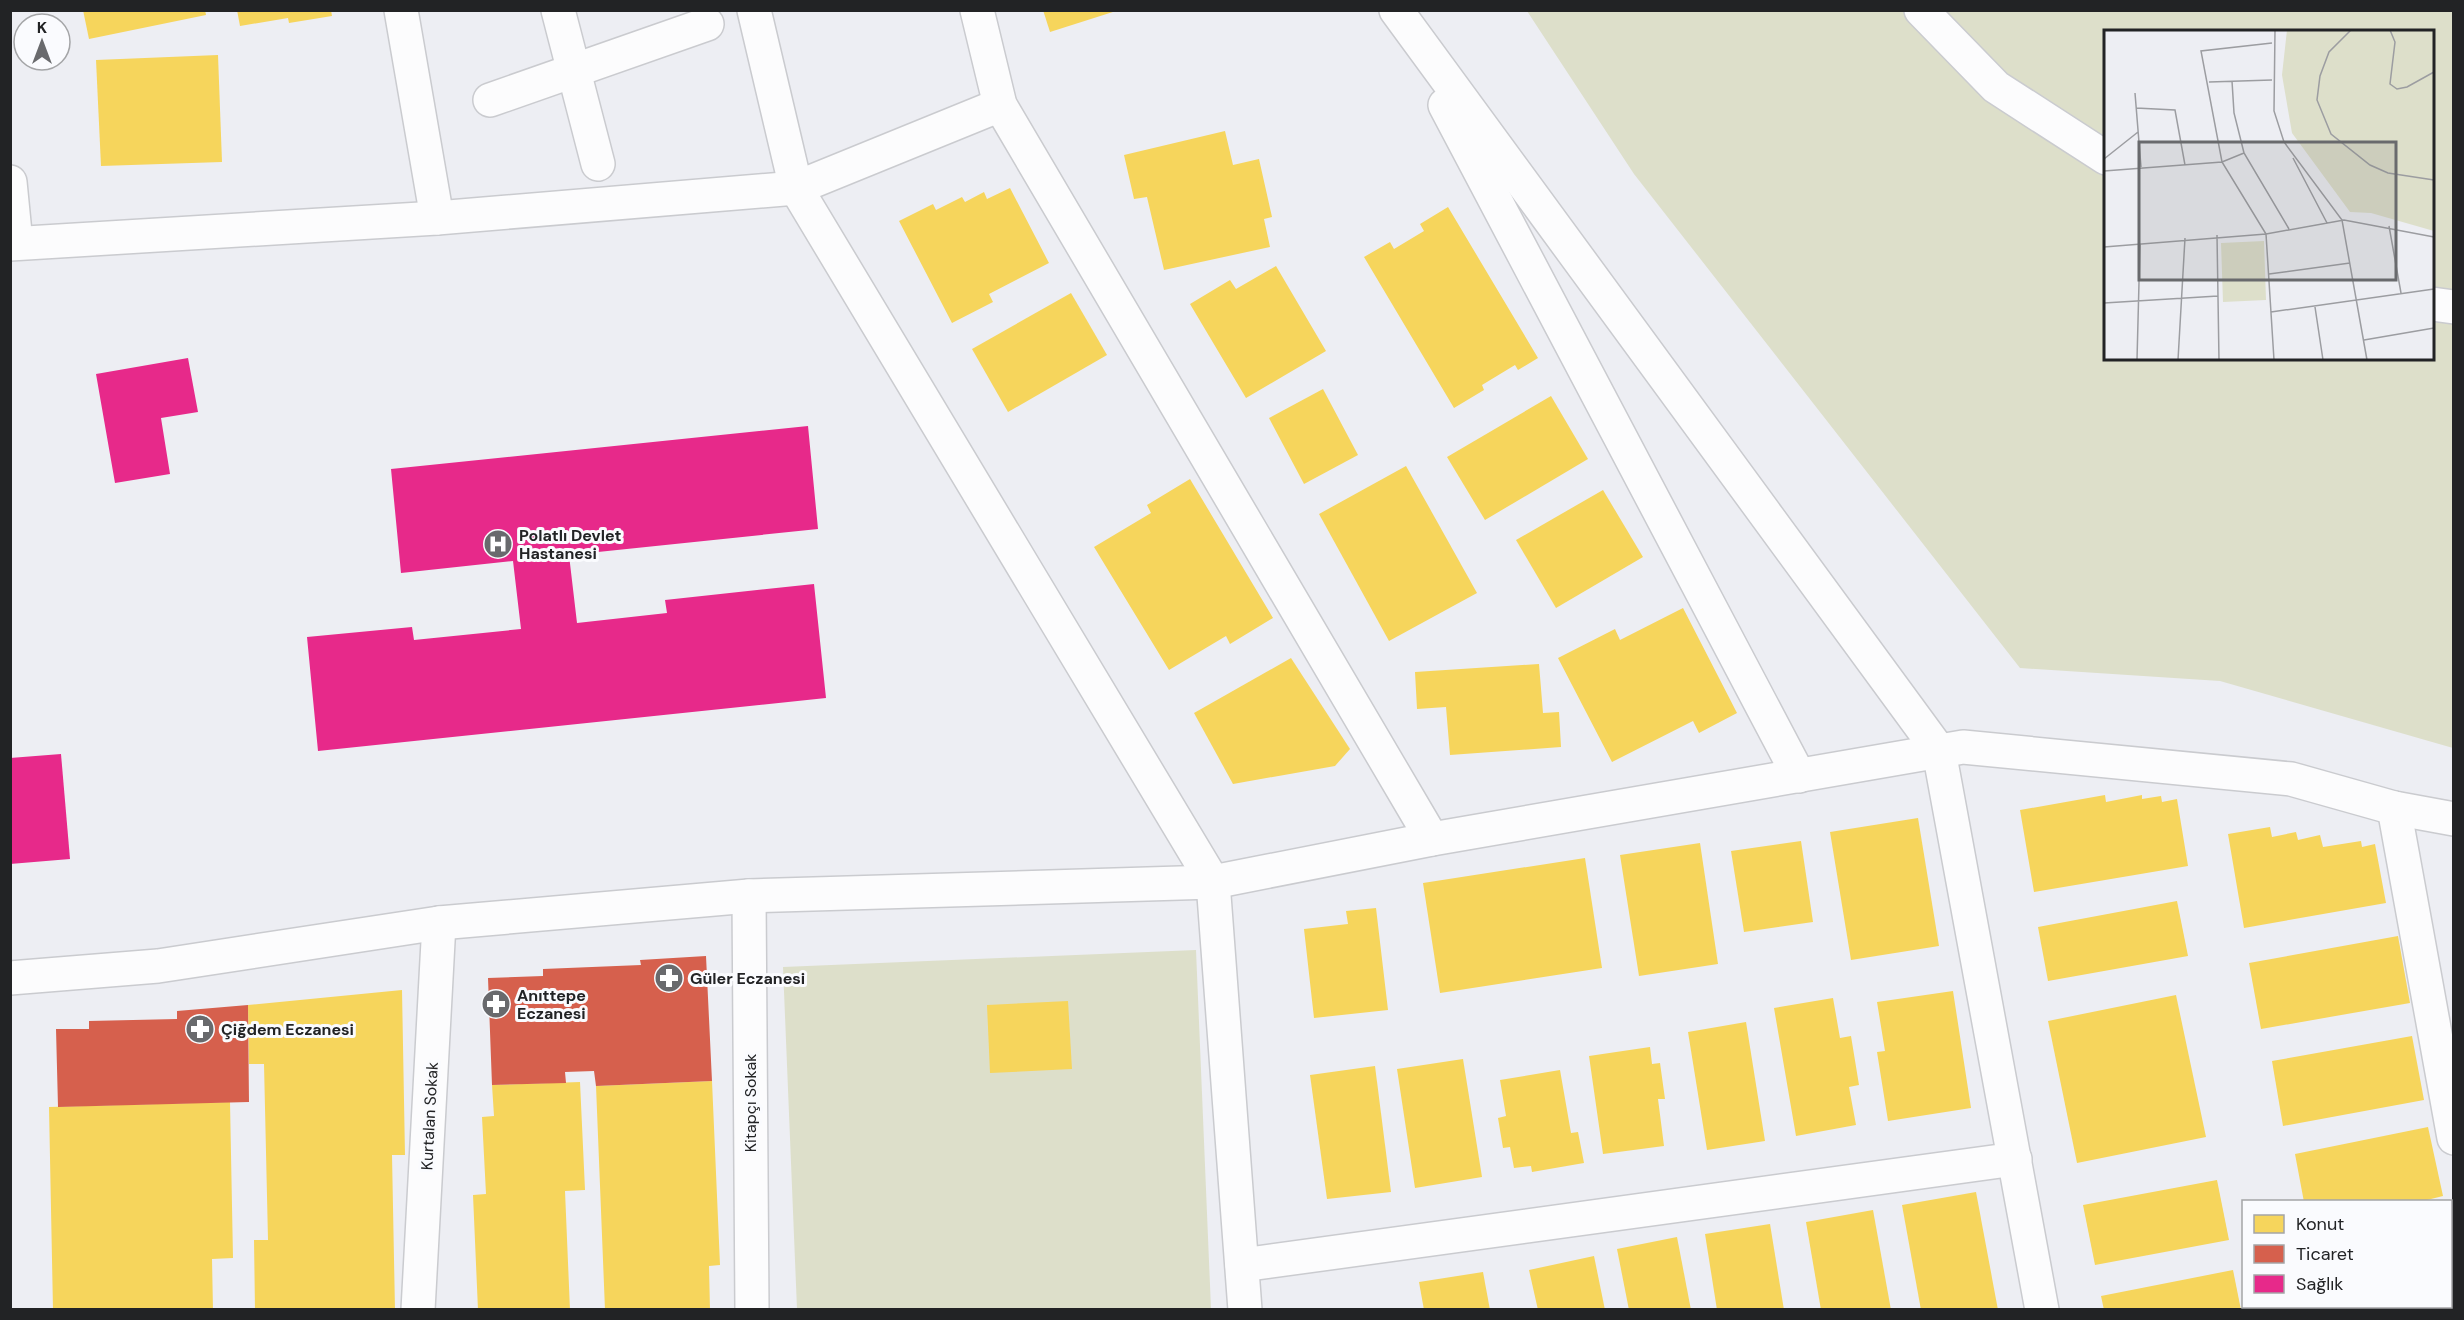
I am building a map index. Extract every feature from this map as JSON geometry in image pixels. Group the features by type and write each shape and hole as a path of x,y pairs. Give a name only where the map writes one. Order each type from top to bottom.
{"street":[{"path":"401,10 437,218"},
{"path":"558,10 598,164"},
{"path":"754,10 796,188 1213,882 1245,1310"},
{"path":"977,10 1000,105 1432,839"},
{"path":"1395,10 1939,751 2042,1310"},
{"path":"1395,10 1799,776"},
{"path":"1921,10 1996,87 2104,157"},
{"path":"489,100 707,24"},
{"path":"10,182 13,243 437,218 796,188 1000,105"},
{"path":"2434,304 2454,307"},
{"path":"10,978 158,966 439,923 749,896 1213,882 1432,839 1963,747 2290,779 2394,808 2454,819"},
{"path":"2394,808 2454,1138"},
{"name":"Kitapçı Sokak","path":"749,896 752,1310"},
{"name":"Kurtalan Sokak","path":"418,1310 439,923"},
{"path":"1242,1265 2015,1159"}],"green space":[{"path":"1527,11 2453,11 2453,748 2220,681 2020,668 1634,174"},
{"path":"1196,950 1211,1309 797,1309 783,967"}],"building: Konut":[{"path":"83,10 205,10 206,15 89,39"},
{"path":"237,10 331,10 332,16 289,23 288,18 240,26"},
{"path":"1043,10 1116,10 1116,11 1050,32"},
{"path":"218,55 222,162 101,166 96,60"},
{"path":"1225,131 1233,165 1259,159 1272,217 1264,219 1270,247 1164,270 1147,197 1134,199 1124,155"},
{"path":"1010,188 1049,263 989,294 993,302 952,323 899,221 933,204 936,210 962,197 965,202 984,192 987,199"},
{"path":"1448,207 1538,358 1518,370 1515,365 1482,385 1484,390 1454,408 1364,257 1390,242 1394,249 1424,231 1420,224"},
{"path":"1276,266 1326,351 1246,398 1190,304 1230,280 1236,289"},
{"path":"1071,293 1107,355 1008,412 972,349"},
{"path":"1323,389 1358,455 1304,484 1269,418"},
{"path":"1551,396 1588,459 1485,520 1447,457"},
{"path":"1406,466 1477,593 1389,641 1319,514"},
{"path":"1190,479 1273,618 1230,644 1226,636 1169,670 1094,547 1151,513 1147,505"},
{"path":"1603,490 1643,557 1556,608 1516,540"},
{"path":"1683,608 1737,713 1699,733 1693,721 1612,762 1558,658 1615,629 1620,640"},
{"path":"1291,658 1350,749 1335,766 1233,784 1194,713"},
{"path":"1539,664 1543,713 1559,712 1561,747 1450,755 1446,707 1417,709 1415,672"},
{"path":"2105,795 2106,802 2142,795 2142,799 2161,796 2162,802 2177,799 2188,866 2034,892 2020,810"},
{"path":"1918,818 1939,946 1851,960 1830,832"},
{"path":"2270,827 2272,837 2296,832 2298,840 2320,835 2323,847 2361,841 2362,847 2375,844 2386,903 2244,928 2228,834"},
{"path":"1801,841 1813,922 1744,932 1731,851"},
{"path":"1700,843 1718,964 1639,976 1620,855"},
{"path":"1585,858 1602,968 1440,993 1423,883"},
{"path":"2177,901 2188,956 2048,981 2038,927"},
{"path":"1376,908 1388,1010 1314,1018 1304,929 1348,924 1346,911"},
{"path":"2398,936 2410,1003 2261,1029 2249,963"},
{"path":"402,990 405,1155 392,1155 395,1310 255,1310 254,1240 268,1240 264,1064 249,1064 248,1005"},
{"path":"1953,991 1971,1108 1888,1121 1877,1052 1885,1051 1877,1002"},
{"path":"2176,995 2206,1137 2077,1163 2048,1021"},
{"path":"1833,998 1840,1038 1851,1036 1859,1085 1849,1087 1856,1125 1796,1136 1774,1008"},
{"path":"1068,1001 1072,1069 990,1073 987,1005"},
{"path":"1746,1022 1765,1141 1707,1150 1688,1032"},
{"path":"2412,1036 2424,1100 2283,1126 2272,1061"},
{"path":"1650,1047 1652,1064 1660,1063 1665,1099 1658,1099 1664,1146 1603,1154 1589,1056"},
{"path":"1463,1059 1482,1177 1415,1188 1397,1069"},
{"path":"1375,1066 1391,1192 1327,1199 1310,1075"},
{"path":"1560,1070 1571,1133 1578,1132 1584,1163 1532,1172 1531,1166 1514,1168 1510,1147 1503,1148 1498,1118 1506,1116 1500,1080"},
{"path":"712,1081 720,1265 709,1266 710,1310 605,1310 596,1086"},
{"path":"580,1082 585,1190 565,1191 570,1310 478,1310 473,1195 486,1194 482,1117 494,1116 492,1085"},
{"path":"230,1102 233,1258 212,1259 213,1310 53,1310 49,1107"},
{"path":"2428,1127 2443,1196 2427,1200 2304,1200 2295,1154"},
{"path":"2217,1180 2229,1240 2095,1265 2083,1205"},
{"path":"1976,1192 1998,1310 1921,1310 1902,1205"},
{"path":"1873,1210 1891,1310 1821,1310 1806,1222"},
{"path":"1770,1224 1784,1310 1717,1310 1705,1234"},
{"path":"2452,1231 2454,1231 2454,1297 2452,1298"},
{"path":"1677,1237 1691,1310 1629,1310 1617,1249"},
{"path":"1594,1256 1605,1310 1538,1310 1529,1270"},
{"path":"2233,1270 2241,1310 2104,1310 2101,1296"},
{"path":"1483,1272 1490,1310 1424,1310 1419,1282"},
{"path":"2321,1308 2405,1308 2395,1310 2321,1310"}],"building: Ticaret":[{"path":"706,956 712,1081 596,1086 594,1071 565,1072 566,1083 492,1085 488,978 543,976 543,969 641,965 640,960"},
{"path":"248,1005 249,1102 58,1107 56,1029 89,1029 89,1021 177,1019 177,1011"}],"building: Sağlık":[{"path":"188,358 198,412 161,418 170,474 115,483 96,374"},
{"path":"808,426 818,529 569,555 577,623 667,613 665,600 814,584 826,698 318,751 307,637 412,627 414,640 521,629 513,561 401,573 391,469"},
{"path":"61,754 70,859 10,864 10,758"}],"place":[{"name":"Polatlı Devlet Hastanesi","path":"498,544"},
{"name":"Güler Eczanesi","path":"669,978"},
{"name":"Anıttepe Eczanesi","path":"496,1004"},
{"name":"Çiğdem Eczanesi","path":"200,1029"}]}
